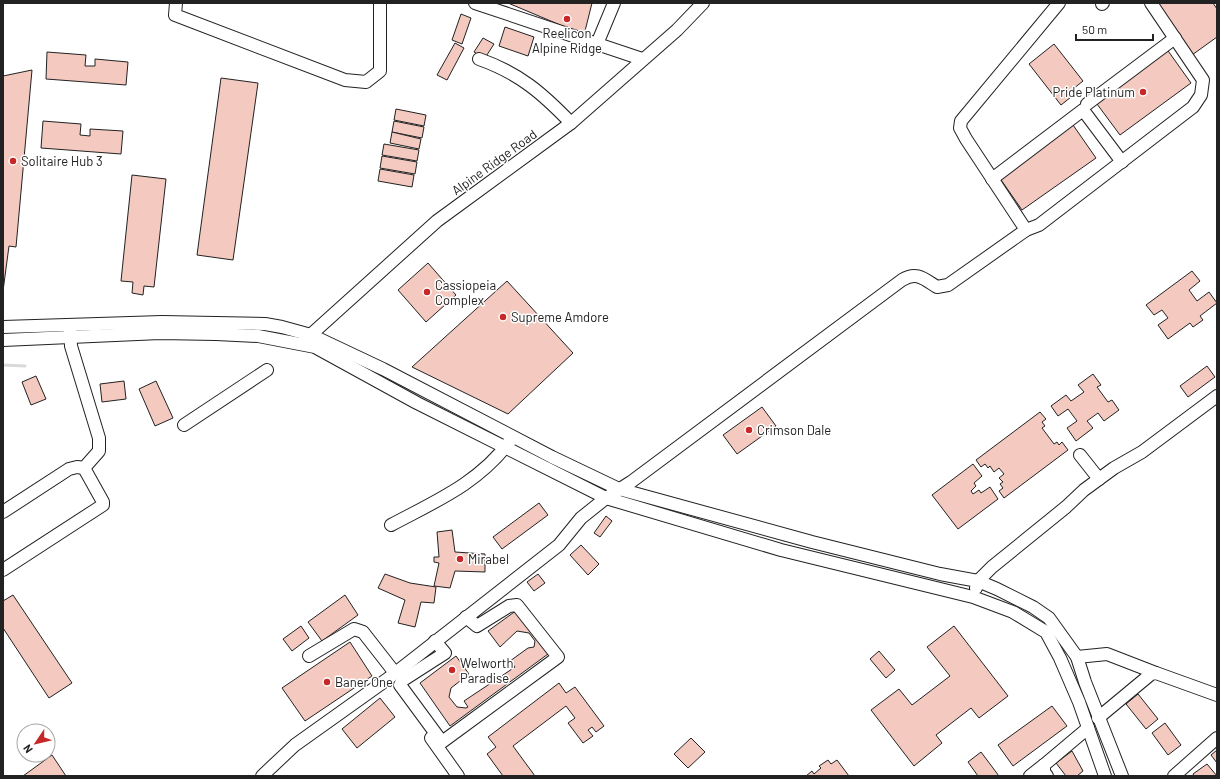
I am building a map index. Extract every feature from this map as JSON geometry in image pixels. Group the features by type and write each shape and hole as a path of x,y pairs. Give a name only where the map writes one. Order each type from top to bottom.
{"street":[{"path":"176,3 175,15 345,80 366,82 380,71 380,3"},
{"path":"475,3 642,59"},
{"path":"597,44 614,3"},
{"name":"Alpine Ridge Road","path":"301,344 437,221 572,123 642,59 677,30 704,3"},
{"path":"1026,230 966,139 960,128 961,121 1059,3"},
{"path":"262,776 295,745 392,676 559,545 582,518 606,498 902,280 910,275 920,277 937,287 948,285 1026,230 1040,225 1194,107 1201,95 1203,80 1151,3"},
{"path":"1087,104 1175,38"},
{"path":"479,59 502,67 524,81 551,102 572,123"},
{"path":"992,179 1083,110 1122,162"},
{"path":"3,340 70,330 162,322 265,324 282,327 310,335 384,369 552,457 620,489 812,542 940,574 978,581 1027,603 1049,618 1076,656 1098,718 1122,776"},
{"path":"3,327 258,336 301,344 315,348 505,448 606,498 781,550 973,597 1013,612 1046,632 1060,658 1088,728 1105,776"},
{"path":"70,330 71,346 98,438 99,451 84,468"},
{"path":"184,424 266,370"},
{"path":"973,597 978,581 992,567 1099,479 1142,452 1217,396"},
{"path":"391,525 471,481 505,448 513,436"},
{"path":"1080,455 1099,479"},
{"path":"3,512 69,469 77,467 84,468"},
{"path":"3,570 102,505 103,502 84,468"},
{"path":"436,641 446,653 403,680 400,685 442,742 558,657 517,605 509,606 477,626 466,618"},
{"path":"309,656 354,629 363,632 458,776"},
{"path":"1076,656 1107,654 1217,696"},
{"path":"1098,718 1151,674 1156,673"},
{"path":"1030,776 1045,770 1088,728"},
{"path":"1174,776 1217,738"}],"building":[{"name":"Reelicon Alpine Ridge","path":"508,3 592,3 584,35"},
{"path":"1156,3 1213,3 1217,9 1217,37 1192,55"},
{"path":"461,14 471,18 462,44 452,40"},
{"path":"505,27 534,37 528,56 499,46"},
{"path":"483,38 494,44 485,58 474,52"},
{"path":"455,43 464,48 447,80 437,75"},
{"path":"1054,44 1083,81 1068,93 1071,97 1061,105 1029,64"},
{"name":"Pride Platinum","path":"1166,48 1191,83 1120,135 1094,100"},
{"path":"47,52 86,55 85,66 95,66 95,59 128,62 126,85 46,79"},
{"name":"Solitaire Hub 3","path":"32,70 16,247 9,246 3,291 3,76"},
{"path":"221,78 258,83 233,260 197,255"},
{"path":"396,109 426,115 424,126 394,120"},
{"path":"43,121 81,124 80,135 90,136 90,129 123,131 121,154 41,148"},
{"path":"394,121 424,127 422,138 392,132"},
{"name":"Pride Platinum","path":"1073,125 1096,158 1022,210 999,177"},
{"path":"392,132 421,139 419,149 390,143"},
{"path":"384,144 419,150 417,161 382,155"},
{"path":"382,156 417,162 415,174 380,168"},
{"path":"380,169 414,175 412,187 378,181"},
{"path":"132,175 166,179 154,287 144,286 143,295 132,293 133,282 121,281"},
{"name":"Cassiopeia Complex","path":"428,263 456,295 426,322 398,290"},
{"path":"1192,271 1200,281 1189,290 1197,301 1209,292 1217,303 1200,316 1203,320 1193,327 1190,323 1168,339 1158,325 1168,318 1162,310 1154,315 1146,305"},
{"name":"Supreme Amdore","path":"507,281 573,353 508,414 412,367"},
{"path":"1207,366 1215,377 1188,397 1180,386"},
{"path":"1093,374 1101,385 1097,387 1108,402 1112,400 1119,410 1104,421 1098,413 1087,421 1093,428 1076,441 1067,428 1077,421 1068,409 1058,416 1051,406 1066,395 1071,401 1084,392 1078,385"},
{"path":"36,376 46,399 31,405 22,382"},
{"path":"124,381 126,399 102,402 100,384"},
{"path":"156,381 173,418 155,426 139,389"},
{"name":"Crimson Dale","path":"762,407 776,426 737,454 723,435"},
{"path":"1040,412 1046,419 1042,422 1045,426 1042,428 1054,444 1057,442 1059,445 1062,442 1068,450 1004,498 999,491 1003,488 1000,484 1003,482 999,478 1004,474 999,468 994,472 990,466 988,468 985,464 981,467 976,460"},
{"path":"973,464 982,476 974,483 976,486 971,491 973,494 979,490 981,493 990,487 998,499 958,529 932,495"},
{"path":"539,503 548,515 502,549 493,537"},
{"path":"606,516 612,521 600,537 594,533"},
{"name":"Mirabel","path":"452,530 455,552 485,554 485,572 455,571 450,588 434,586 439,563 434,562 434,557 439,557 437,532"},
{"path":"581,545 599,564 588,575 570,555"},
{"path":"385,574 410,583 436,587 434,603 421,602 415,627 398,623 405,600 378,588"},
{"path":"538,574 545,583 534,591 527,582"},
{"path":"13,595 72,683 49,698 3,628 3,601"},
{"path":"345,595 358,615 322,641 308,622"},
{"name":"Welworth Paradise","path":"517,610 548,654 450,726 420,683 456,656 469,674 451,688 449,697 457,707 468,707 464,701 515,667 510,661 528,648 534,647 535,641 529,633 517,631 500,647 488,631"},
{"path":"301,626 309,638 292,651 283,639"},
{"path":"954,626 1008,696 979,718 971,708 936,735 942,743 914,766 871,710 899,689 912,705 950,676 927,647"},
{"name":"Baner One","path":"350,642 372,676 305,721 282,688"},
{"path":"879,651 895,670 886,678 870,659"},
{"path":"559,683 566,693 575,687 604,726 596,732 592,727 588,730 593,736 583,743 568,723 575,718 566,706 513,746 535,776 503,776 487,754 496,747 488,737"},
{"path":"1138,694 1158,719 1146,729 1126,704"},
{"path":"380,698 395,717 357,748 342,729"},
{"path":"1052,706 1067,726 1013,766 998,745"},
{"path":"1165,723 1181,745 1168,755 1152,733"},
{"path":"691,738 705,752 688,768 674,754"},
{"path":"1217,750 1217,763 1211,755"},
{"path":"1072,751 1083,771 1077,776 1066,776 1056,763"},
{"path":"981,752 999,776 978,776 968,762"},
{"path":"828,760 831,764 837,760 849,776 806,776 812,771 814,774 821,768 819,766"},
{"path":"56,761 66,776 23,776 41,763 56,763"},
{"path":"1207,764 1217,776 1194,776 1193,774"}],"waterway":[{"path":"3,365 25,366"}],"place":[{"name":"Reelicon Alpine Ridge","path":"567,19"},
{"name":"Pride Platinum","path":"1143,92"},
{"name":"Solitaire Hub 3","path":"13,161"},
{"name":"Cassiopeia Complex","path":"427,292"},
{"name":"Supreme Amdore","path":"503,317"},
{"name":"Crimson Dale","path":"749,430"},
{"name":"Mirabel","path":"460,559"},
{"name":"Welworth Paradise","path":"452,670"},
{"name":"Baner One","path":"327,682"}]}
